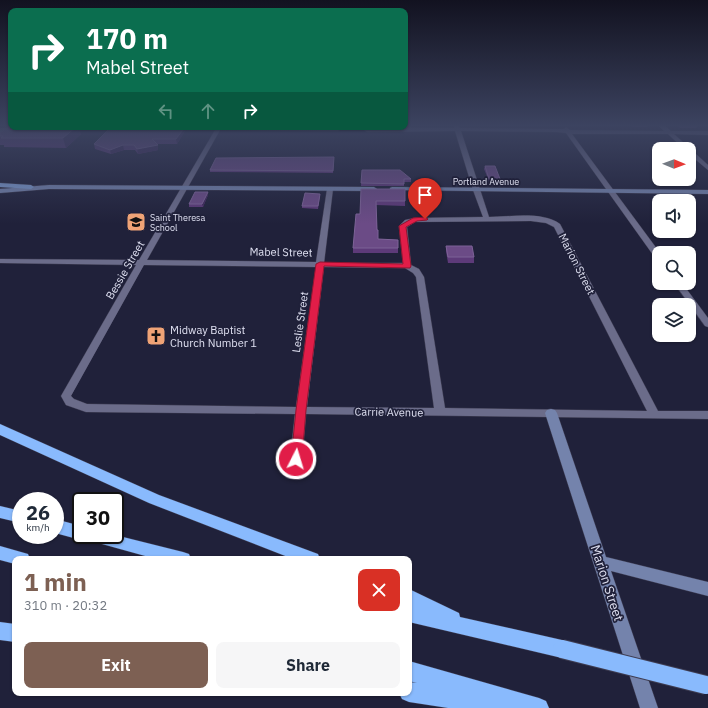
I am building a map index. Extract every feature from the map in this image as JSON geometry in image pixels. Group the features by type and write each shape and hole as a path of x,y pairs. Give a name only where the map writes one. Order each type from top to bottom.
{"highway":[{"path":"0,429 154,499 304,556"},
{"path":"0,512 12,515"},
{"path":"124,544 171,556"},
{"path":"0,552 13,556"},
{"path":"412,599 466,626"},
{"path":"412,615 562,649 707,686"},
{"path":"0,631 12,633"},
{"path":"412,671 539,708"},
{"path":"412,692 515,708"}],"main road":[{"path":"0,185 31,187"}],"street":[{"name":"Bessie Street","path":"70,402 66,396 201,158"},
{"path":"466,158 486,216"},
{"path":"588,158 652,246"},
{"path":"697,158 708,168"},
{"name":"Portland Avenue","path":"0,191 31,187 708,192"},
{"name":"Leslie Street","path":"296,459 330,189"},
{"name":"Marion Street","path":"407,266 403,226 415,220 531,219 553,223 557,226 654,414"},
{"name":"Mabel Street","path":"0,261 407,266"},
{"path":"407,266 416,271 420,277 440,412"},
{"path":"683,290 708,324"},
{"name":"Carrie Avenue","path":"70,402 86,408 708,415"},
{"name":"Marion Street","path":"551,413 649,708"},
{"path":"600,562 708,588"}],"building":[{"path":"216,158 334,158 333,171 210,170"},
{"path":"485,166 495,166 500,179 489,179"},
{"path":"362,170 400,170 411,179 404,179 404,184 361,183"},
{"path":"361,189 405,189 405,201 376,201 378,239 398,240 398,248 353,248 356,214 360,214"},
{"path":"195,192 208,192 202,204 189,204"},
{"path":"305,193 320,194 318,206 302,206"},
{"path":"446,246 472,246 474,257 448,257"}],"place":[{"name":"Saint Theresa School","path":"136,222"},
{"name":"Midway Baptist Church Number 1","path":"156,336"}],"route":[{"path":"296,459 320,264 407,266 403,226 408,222 425,219"}]}
